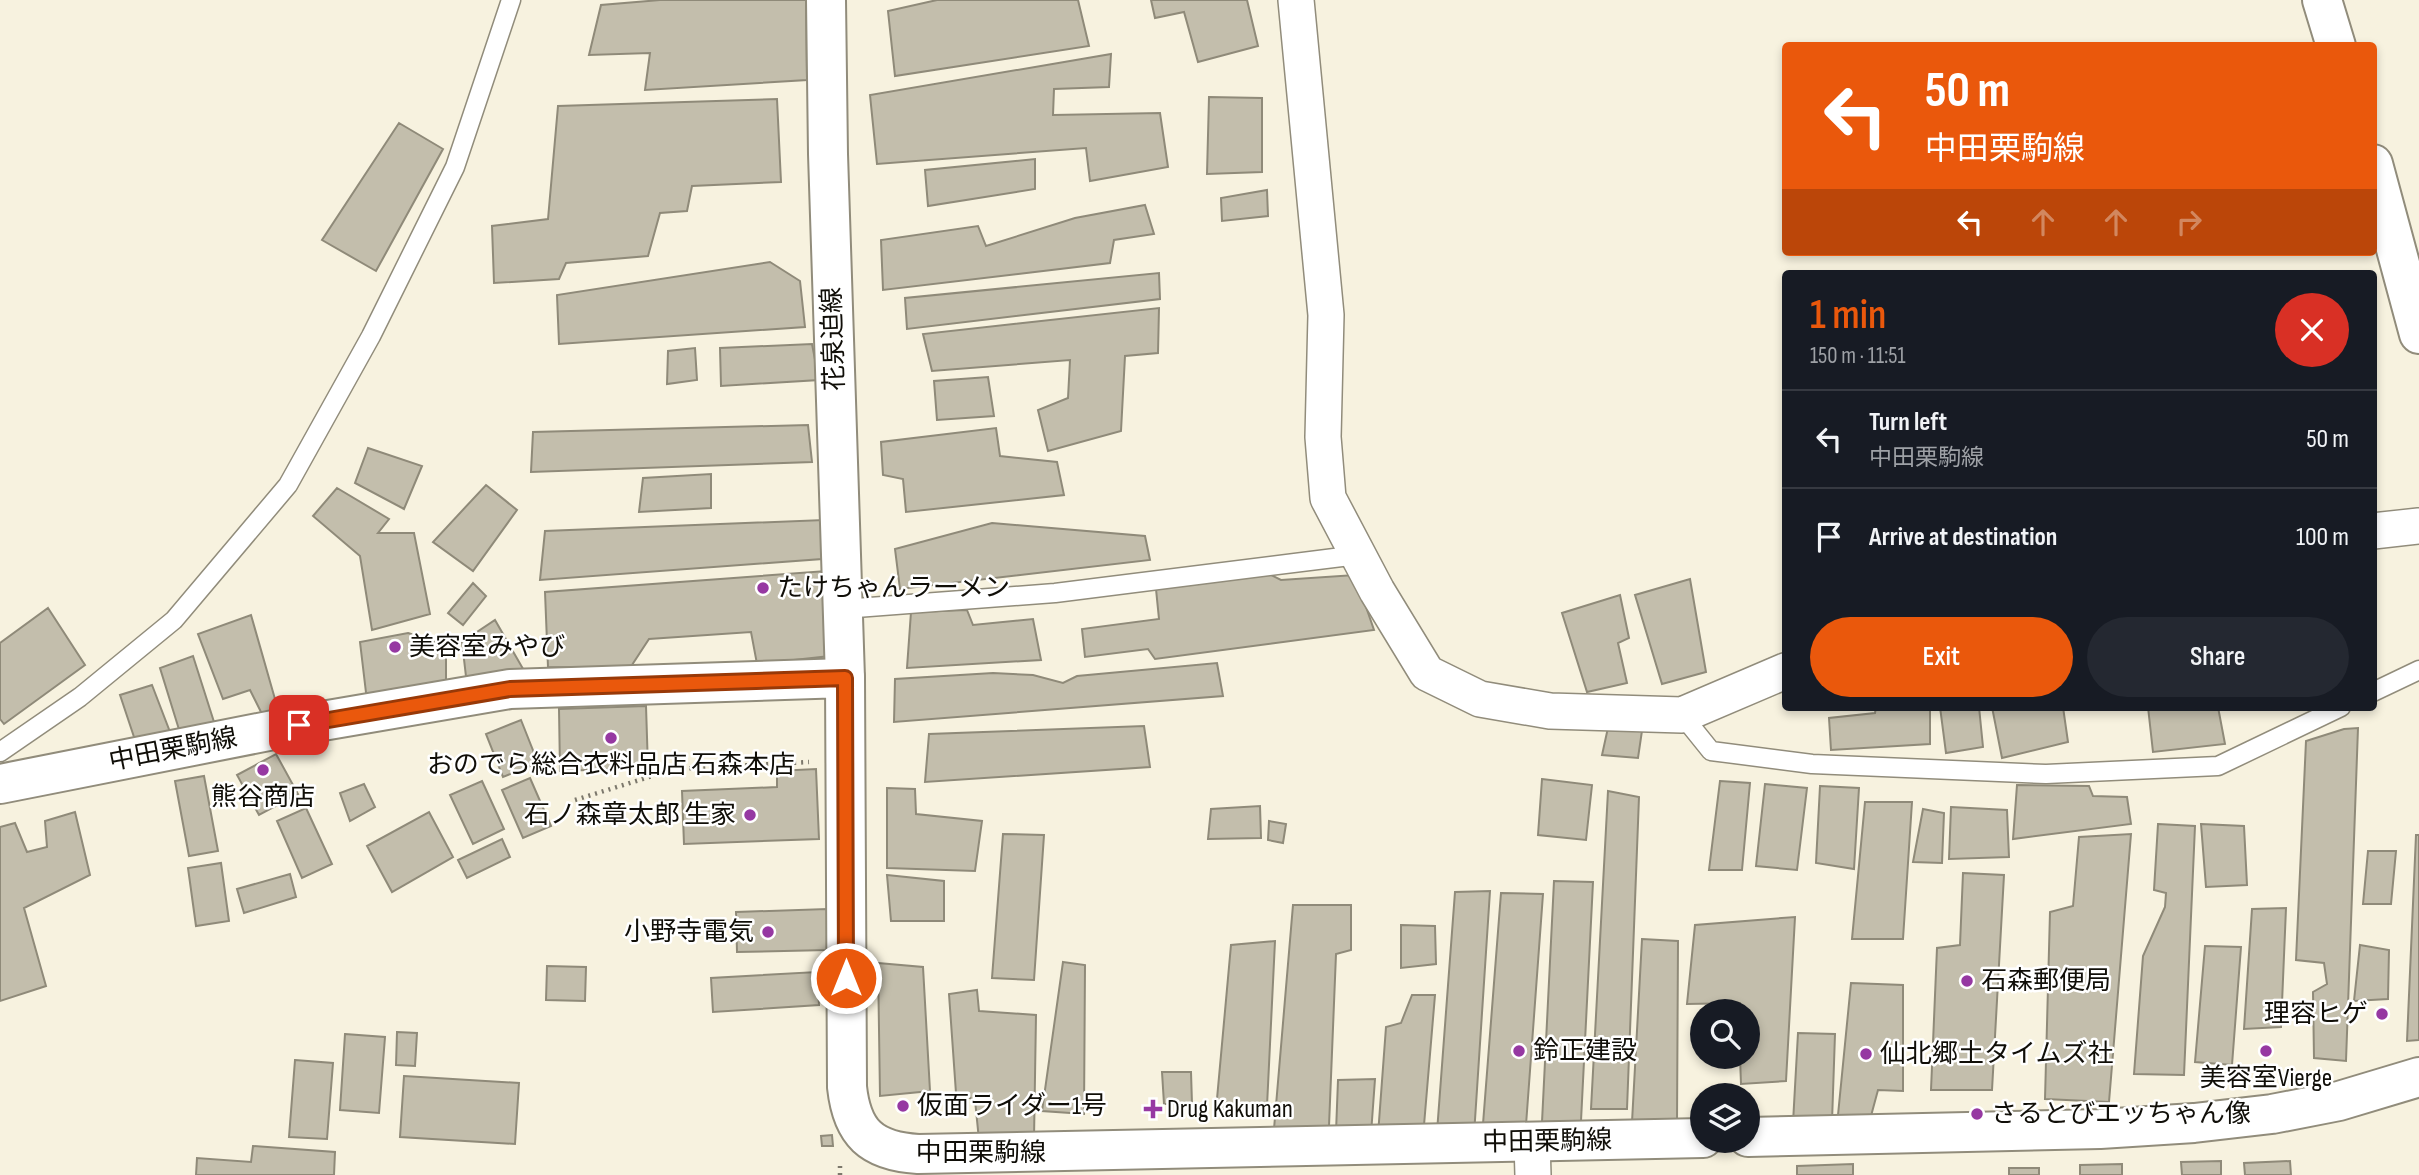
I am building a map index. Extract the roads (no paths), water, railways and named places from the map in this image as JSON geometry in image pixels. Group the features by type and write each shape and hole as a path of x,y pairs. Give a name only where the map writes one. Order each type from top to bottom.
{"main road":[{"name":"花泉迫線","path":"826,0 828,154 845,678"},
{"path":"2322,0 2335,42"},
{"path":"2377,178 2419,334"},
{"name":"中田栗駒線","path":"0,783 299,725 510,689 845,678 846,1087 849,1110 859,1131 876,1143 897,1153 1060,1164 1532,1159 1690,1140"},
{"path":"1760,1137 2100,1129 2194,1123 2272,1114 2326,1103 2419,1077"}],"street":[{"path":"1296,0 1326,315 1323,437 1328,498 1377,591 1427,673 1480,699 1550,711 1682,715 1782,672"},
{"path":"2377,531 2419,526"}],"lane":[{"path":"0,752 80,697 174,620 288,485 371,336 455,167 511,0"},
{"path":"843,609 1055,593 1358,555"},
{"path":"2377,690 2419,670"},
{"path":"1682,715 1712,751 1812,764 2046,774 2218,766 2333,711"}],"place":[{"name":"たけちゃんラーメン","path":"763,588"},
{"name":"美容室みやび","path":"395,647"},
{"name":"おのでら総合衣料品店 石森本店","path":"611,738"},
{"name":"熊谷商店","path":"263,770"},
{"name":"石ノ森章太郎 生家","path":"750,815"},
{"name":"小野寺電気","path":"768,932"},
{"name":"石森郵便局","path":"1967,981"},
{"name":"理容ヒゲ","path":"2382,1014"},
{"name":"鈴正建設","path":"1519,1051"},
{"name":"美容室Vierge","path":"2266,1051"},
{"name":"仙北郷土タイムズ社","path":"1866,1054"},
{"name":"仮面ライダー1号","path":"903,1106"},
{"name":"Drug Kakuman","path":"1153,1109"},
{"name":"さるとびエッちゃん像","path":"1977,1114"}]}
